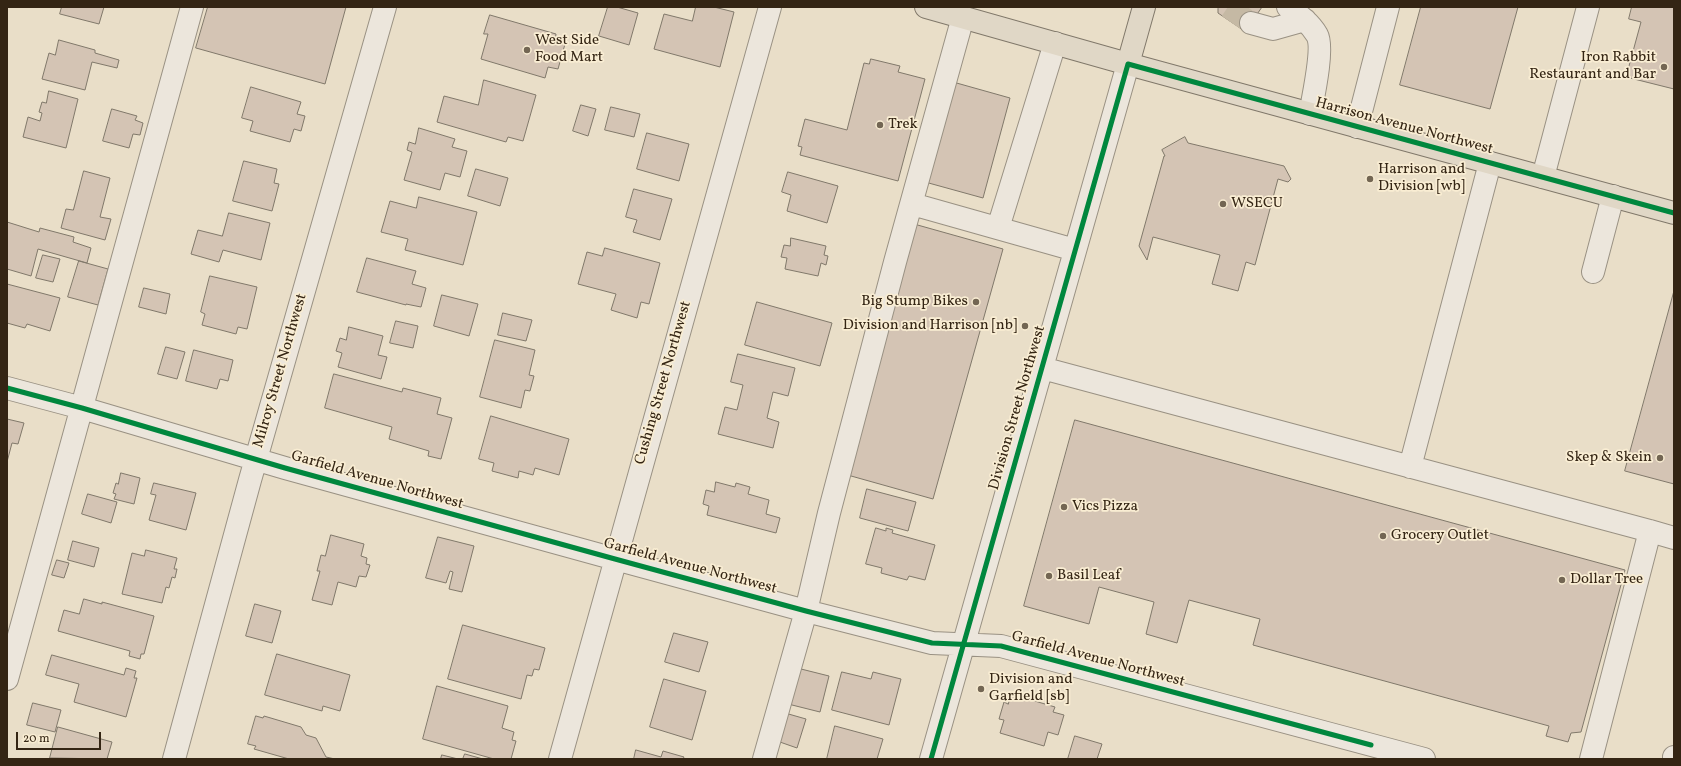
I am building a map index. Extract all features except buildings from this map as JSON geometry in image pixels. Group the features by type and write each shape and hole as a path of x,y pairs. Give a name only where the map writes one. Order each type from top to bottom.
{"main road":[{"name":"Harrison Avenue Northwest","path":"926,7 1128,64 1674,213"},
{"name":"Division Street Northwest","path":"1128,64 1144,7"}],"street":[{"path":"7,679 192,7"},
{"name":"Milroy Street Northwest","path":"174,759 255,460 386,7"},
{"name":"Cushing Street Northwest","path":"560,759 770,7"},
{"path":"1357,127 1388,7"},
{"path":"1543,177 1588,7"},
{"path":"1251,23 1273,28 1297,13 1318,36 1319,60 1310,114"},
{"path":"764,759 806,610 829,513 962,17"},
{"path":"998,228 1055,43"},
{"name":"Division Street Northwest","path":"931,759 1128,64"},
{"path":"1410,466 1490,163"},
{"path":"1593,272 1613,196"},
{"path":"912,204 1075,250"},
{"path":"1042,368 1674,538"},
{"name":"Garfield Avenue Northwest","path":"7,388 82,408 255,460 615,559 932,643 1001,646 1424,759"},
{"path":"1591,759 1650,531"}],"tunnel":[{"path":"1228,7 1251,23"}],"cycle path":[{"path":"931,759 1128,64 1674,213"},
{"path":"7,388 82,408 285,468 806,611 932,643 1001,646 1371,745"}],"place":[{"name":"West Side Food Mart","path":"527,50"},
{"name":"Iron Rabbit Restaurant and Bar","path":"1664,67"},
{"name":"Trek","path":"880,125"},
{"name":"Harrison and Division [wb]","path":"1370,179"},
{"name":"WSECU","path":"1223,204"},
{"name":"Big Stump Bikes","path":"976,302"},
{"name":"Division and Harrison [nb]","path":"1025,326"},
{"name":"Skep & Skein","path":"1660,458"},
{"name":"Vics Pizza","path":"1064,507"},
{"name":"Grocery Outlet","path":"1383,536"},
{"name":"Basil Leaf","path":"1049,576"},
{"name":"Dollar Tree","path":"1562,580"},
{"name":"Division and Garfield [sb]","path":"981,689"}]}
